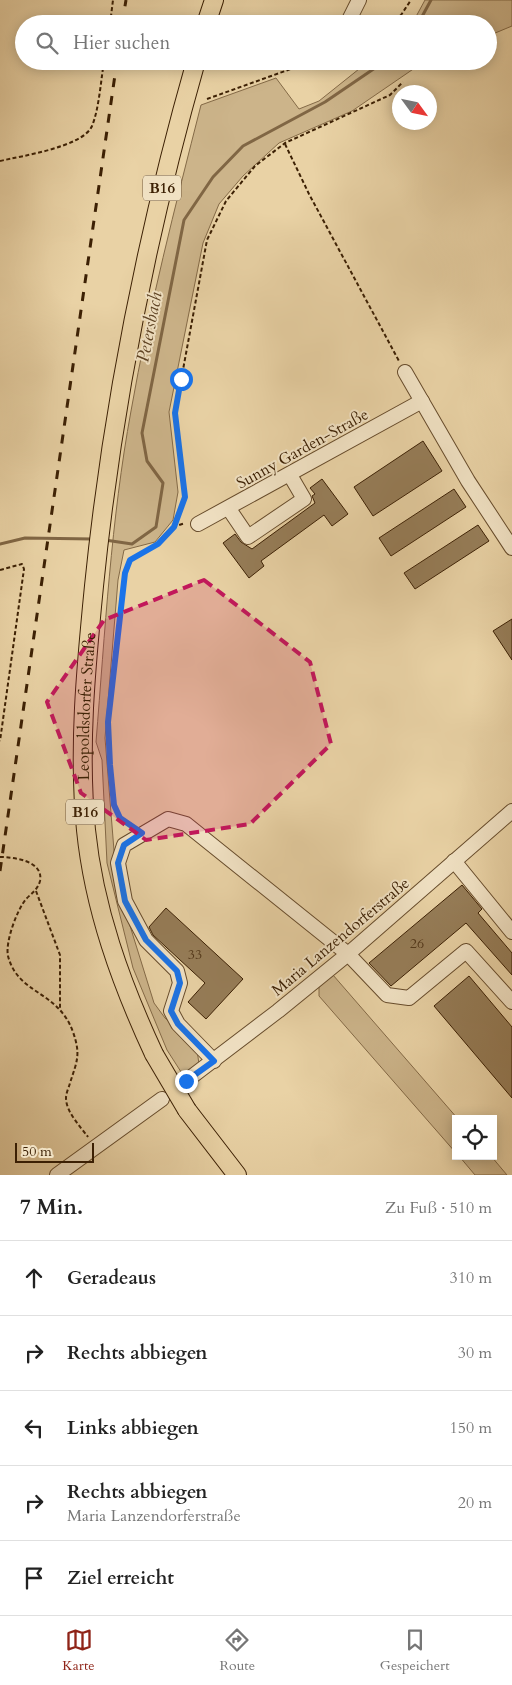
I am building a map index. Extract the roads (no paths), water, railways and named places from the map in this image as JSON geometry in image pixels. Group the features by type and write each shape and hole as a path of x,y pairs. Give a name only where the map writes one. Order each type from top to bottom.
{"main road":[{"path":"209,15 214,0"},
{"name":"Leopoldsdorfer Straße","path":"193,70 173,140 131,326 102,517 88,650 83,747 86,831 101,914 127,996 154,1054 187,1110 237,1175"}],"street":[{"path":"351,15 358,0"},
{"path":"405,372 468,481 512,548"},
{"name":"Sunny Garden-Straße","path":"198,524 229,509 422,400"},
{"path":"229,509 248,537 304,498 290,474"},
{"name":"Maria Lanzendorferstraße","path":"186,1081 214,1061 348,954 512,811"},
{"path":"214,1061 178,1024 171,1011 180,983 177,971 146,940 125,901 118,863 124,845 168,819 186,824 348,954 387,995 409,998 466,951 512,1002"},
{"path":"454,861 512,932"},
{"path":"57,1175 162,1099"}],"waterway":[{"name":"Petersbach","path":"423,15 431,0"},
{"name":"Petersbach","path":"105,540 132,544 156,527 163,483 147,461 142,433 184,220 213,177 243,146 325,102 372,70"},
{"name":"Petersbach","path":"0,544 25,538 93,539"}],"railway":[{"path":"124,15 126,0"},
{"path":"0,871 116,70"}]}
